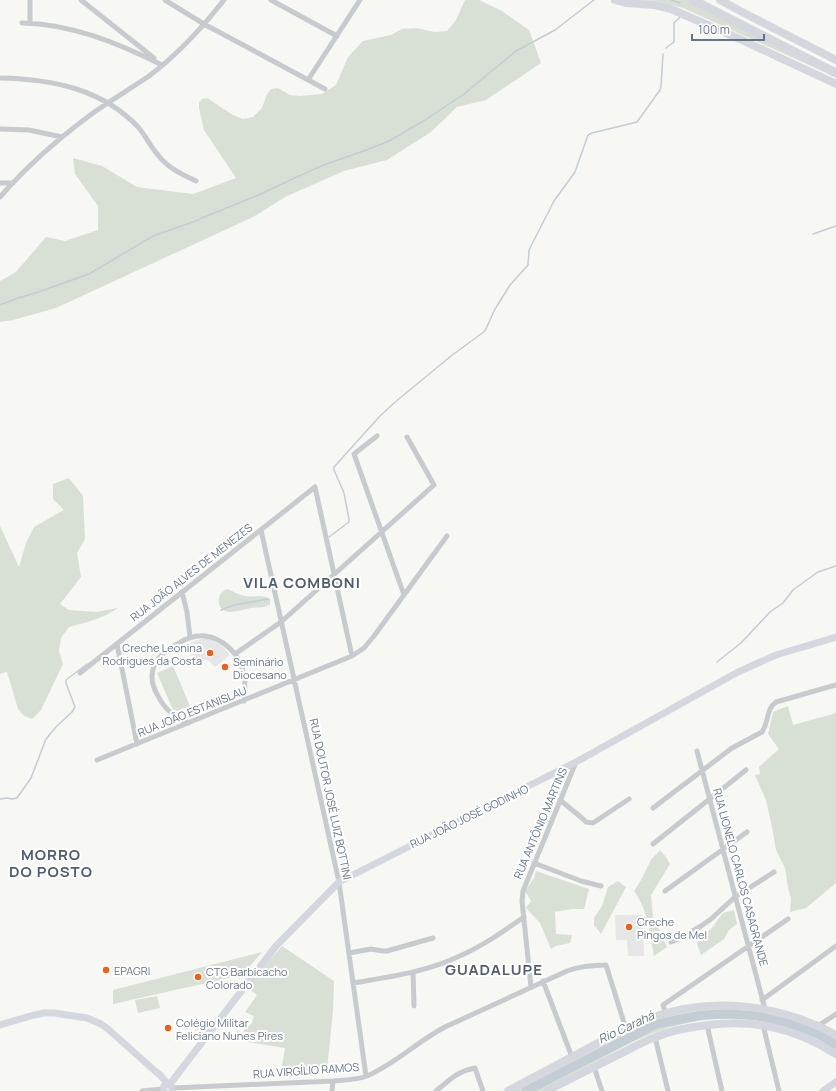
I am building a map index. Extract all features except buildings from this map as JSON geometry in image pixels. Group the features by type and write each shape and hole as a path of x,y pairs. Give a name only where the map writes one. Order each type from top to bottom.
{"highway":[{"path":"693,0 836,73"}],"main road":[{"path":"615,0 626,3 655,5 671,9 836,84"},
{"path":"720,0 836,60"},
{"path":"508,1091 641,1022 691,1008 720,1005 765,1009 793,1016 836,1035"},
{"path":"547,1091 655,1037 680,1029 707,1025 733,1022 764,1025 813,1040 836,1054"}],"street":[{"path":"30,0 30,23"},
{"path":"81,0 162,65"},
{"path":"165,0 204,24 325,89"},
{"path":"0,197 12,183 62,137 162,65 204,24 224,0"},
{"path":"271,0 337,36"},
{"path":"308,80 360,0"},
{"path":"22,23 73,30 93,35 138,53 162,65"},
{"path":"0,78 22,78 50,82 79,89 94,95 108,103 132,121 158,155 167,164 177,172 196,181"},
{"path":"0,129 29,130 62,137"},
{"path":"0,183 12,183"},
{"path":"377,436 354,454 404,595"},
{"path":"235,654 281,622 434,485 407,437"},
{"name":"RUA JOÃO ALVES DE MENEZES","path":"80,673 315,487 334,574"},
{"name":"RUA DOUTOR JOSÉ LUIZ BOTTINI","path":"261,530 339,882 366,1076"},
{"name":"RUA JOÃO ESTANISLAU","path":"97,760 294,681 359,652 369,642 447,536"},
{"path":"334,574 352,656"},
{"path":"182,592 187,612 190,637"},
{"path":"189,723 176,717 165,708 155,692 152,683 152,676 154,664 159,657 190,637 205,636 211,638 224,644 235,654 244,672 244,701"},
{"name":"RUA JOÃO JOSÉ GODINHO","path":"168,1088 276,946 339,882 576,762 744,669 787,651 836,637"},
{"path":"117,644 137,744"},
{"path":"653,808 732,748 762,732 768,713 772,705 776,702 836,685"},
{"name":"RUA LIONELO CARLOS CASAGRANDE","path":"697,751 765,1009"},
{"name":"RUA ANTÔNIO MARTINS","path":"531,987 522,900 523,891 576,762"},
{"path":"654,844 746,770"},
{"path":"560,800 586,822 593,823 630,799"},
{"path":"665,891 747,832"},
{"path":"534,863 581,881 601,886"},
{"path":"671,942 686,936 701,926 736,897 774,872"},
{"path":"353,983 413,972 462,956 524,917"},
{"path":"666,1014 663,1005 788,919"},
{"path":"349,953 371,949 387,951 433,938"},
{"path":"762,1000 836,946"},
{"name":"RUA VIRGÍLIO RAMOS","path":"142,1091 168,1088 333,1081 366,1076 397,1059 438,1031 543,981 580,967 606,965 626,1029"},
{"path":"413,972 414,1006"},
{"path":"543,981 572,1057"},
{"path":"0,1025 44,1013 59,1013 87,1018 108,1029 155,1071 156,1076 168,1088"},
{"path":"818,1026 836,1014"},
{"path":"707,1025 722,1091"},
{"path":"764,1025 779,1091"},
{"path":"655,1037 668,1091"},
{"path":"594,1067 602,1091"},
{"path":"436,1091 455,1075 475,1068 483,1091"},
{"path":"332,1091 333,1081"},
{"path":"823,1091 836,1082"}],"shaded area":[{"path":"465,0 479,0 502,11 529,30 541,63 486,100 457,107 431,132 387,160 344,171 285,197 253,217 56,308 13,320 0,322 0,281 16,272 46,237 65,241 98,230 98,206 75,174 73,158 102,166 137,187 193,194 236,178 204,130 199,108 199,102 202,99 207,98 233,115 243,119 253,117 262,108 267,94 271,89 278,88 290,95 299,96 322,94 336,85 348,57 363,41 391,35 402,29 416,28 434,32 447,31 456,20"},
{"path":"633,0 688,0 826,70 824,72 683,8 656,1"},
{"path":"69,478 83,496 85,539 77,553 81,577 60,604 69,610 96,612 118,608 100,618 69,627 61,638 59,651 63,664 41,710 32,719 24,716 18,709 7,672 0,674 0,526 19,567 26,543 34,527 64,510 53,499 53,484"},
{"path":"227,589 242,595 261,596 270,599 270,604 262,607 231,612 226,611 220,606 219,598 220,594"},
{"name":"Creche Leonina Rodrigues da Costa","path":"205,638 221,645 230,655 215,667 204,659 192,657 185,644"},
{"path":"173,666 190,706 174,712 157,673"},
{"path":"788,706 793,725 836,713 836,883 806,908 790,912 791,898 785,868 776,850 766,800 755,775 760,774 759,767 779,749 768,734 773,712"},
{"path":"660,850 670,864 651,895 653,917 667,947 654,956 650,931 645,914 639,898 634,891 651,860"},
{"path":"536,871 589,889 584,909 572,909 555,912 556,934 572,935 570,943 556,946 551,949 540,923 526,908 531,901 525,891 534,878"},
{"path":"618,881 626,887 601,934 594,925 594,918 602,906 608,887"},
{"path":"734,910 737,924 729,930 724,939 701,955 697,944 700,937 711,929 723,913"},
{"name":"Creche Pingos de Mel","path":"615,915 643,915 644,956 628,956 627,940 616,940"},
{"path":"282,946 334,981 333,1011 327,1070 314,1070 314,1076 280,1077 285,1048 248,1042 250,1035 243,1031 252,1023 254,1016 245,1012 257,995 246,987"},
{"name":"CTG Barbicacho Colorado","path":"262,952 242,975 113,1004 113,990"},
{"path":"157,996 160,1008 138,1013 135,1000"},
{"path":"729,1008 784,1016 836,1039 836,1049 814,1037 791,1028 768,1022 744,1019 697,1021 673,1027 637,1040 557,1082 547,1089 541,1091 513,1091 640,1026 681,1013"}],"waterway":[{"path":"0,305 89,274 153,236 190,223 256,196 321,166 389,141 425,120 464,94 516,51 555,30 594,0"},
{"path":"671,0 680,3"},
{"path":"666,48 674,42 674,23 680,17"},
{"path":"329,537 349,522 344,493 334,467 380,416 394,403 451,356 485,331 495,309 510,285 528,265 529,250 554,201 575,172 588,135 637,122 660,90 663,54"},
{"path":"813,234 836,226"},
{"path":"717,662 741,643 770,612 783,603 793,590 818,572 836,566"},
{"path":"221,610 234,605 268,599"},
{"path":"0,799 17,798 31,778 46,739 75,707 66,680 87,664"},
{"name":"Rio Carahá","path":"526,1091 656,1024 702,1015 730,1014 758,1016 784,1022 818,1034 836,1045"}],"place":[{"name":"Creche Leonina Rodrigues da Costa","path":"210,653"},
{"name":"Seminário Diocesano","path":"225,667"},
{"name":"Creche Pingos de Mel","path":"629,927"},
{"name":"EPAGRI","path":"106,970"},
{"name":"CTG Barbicacho Colorado","path":"198,977"},
{"name":"Colégio Militar Feliciano Nunes Pires","path":"168,1028"}],"district":[{"name":"VILA COMBONI","path":"302,582"},
{"name":"MORRO DO POSTO","path":"51,862"},
{"name":"GUADALUPE","path":"494,969"}]}
